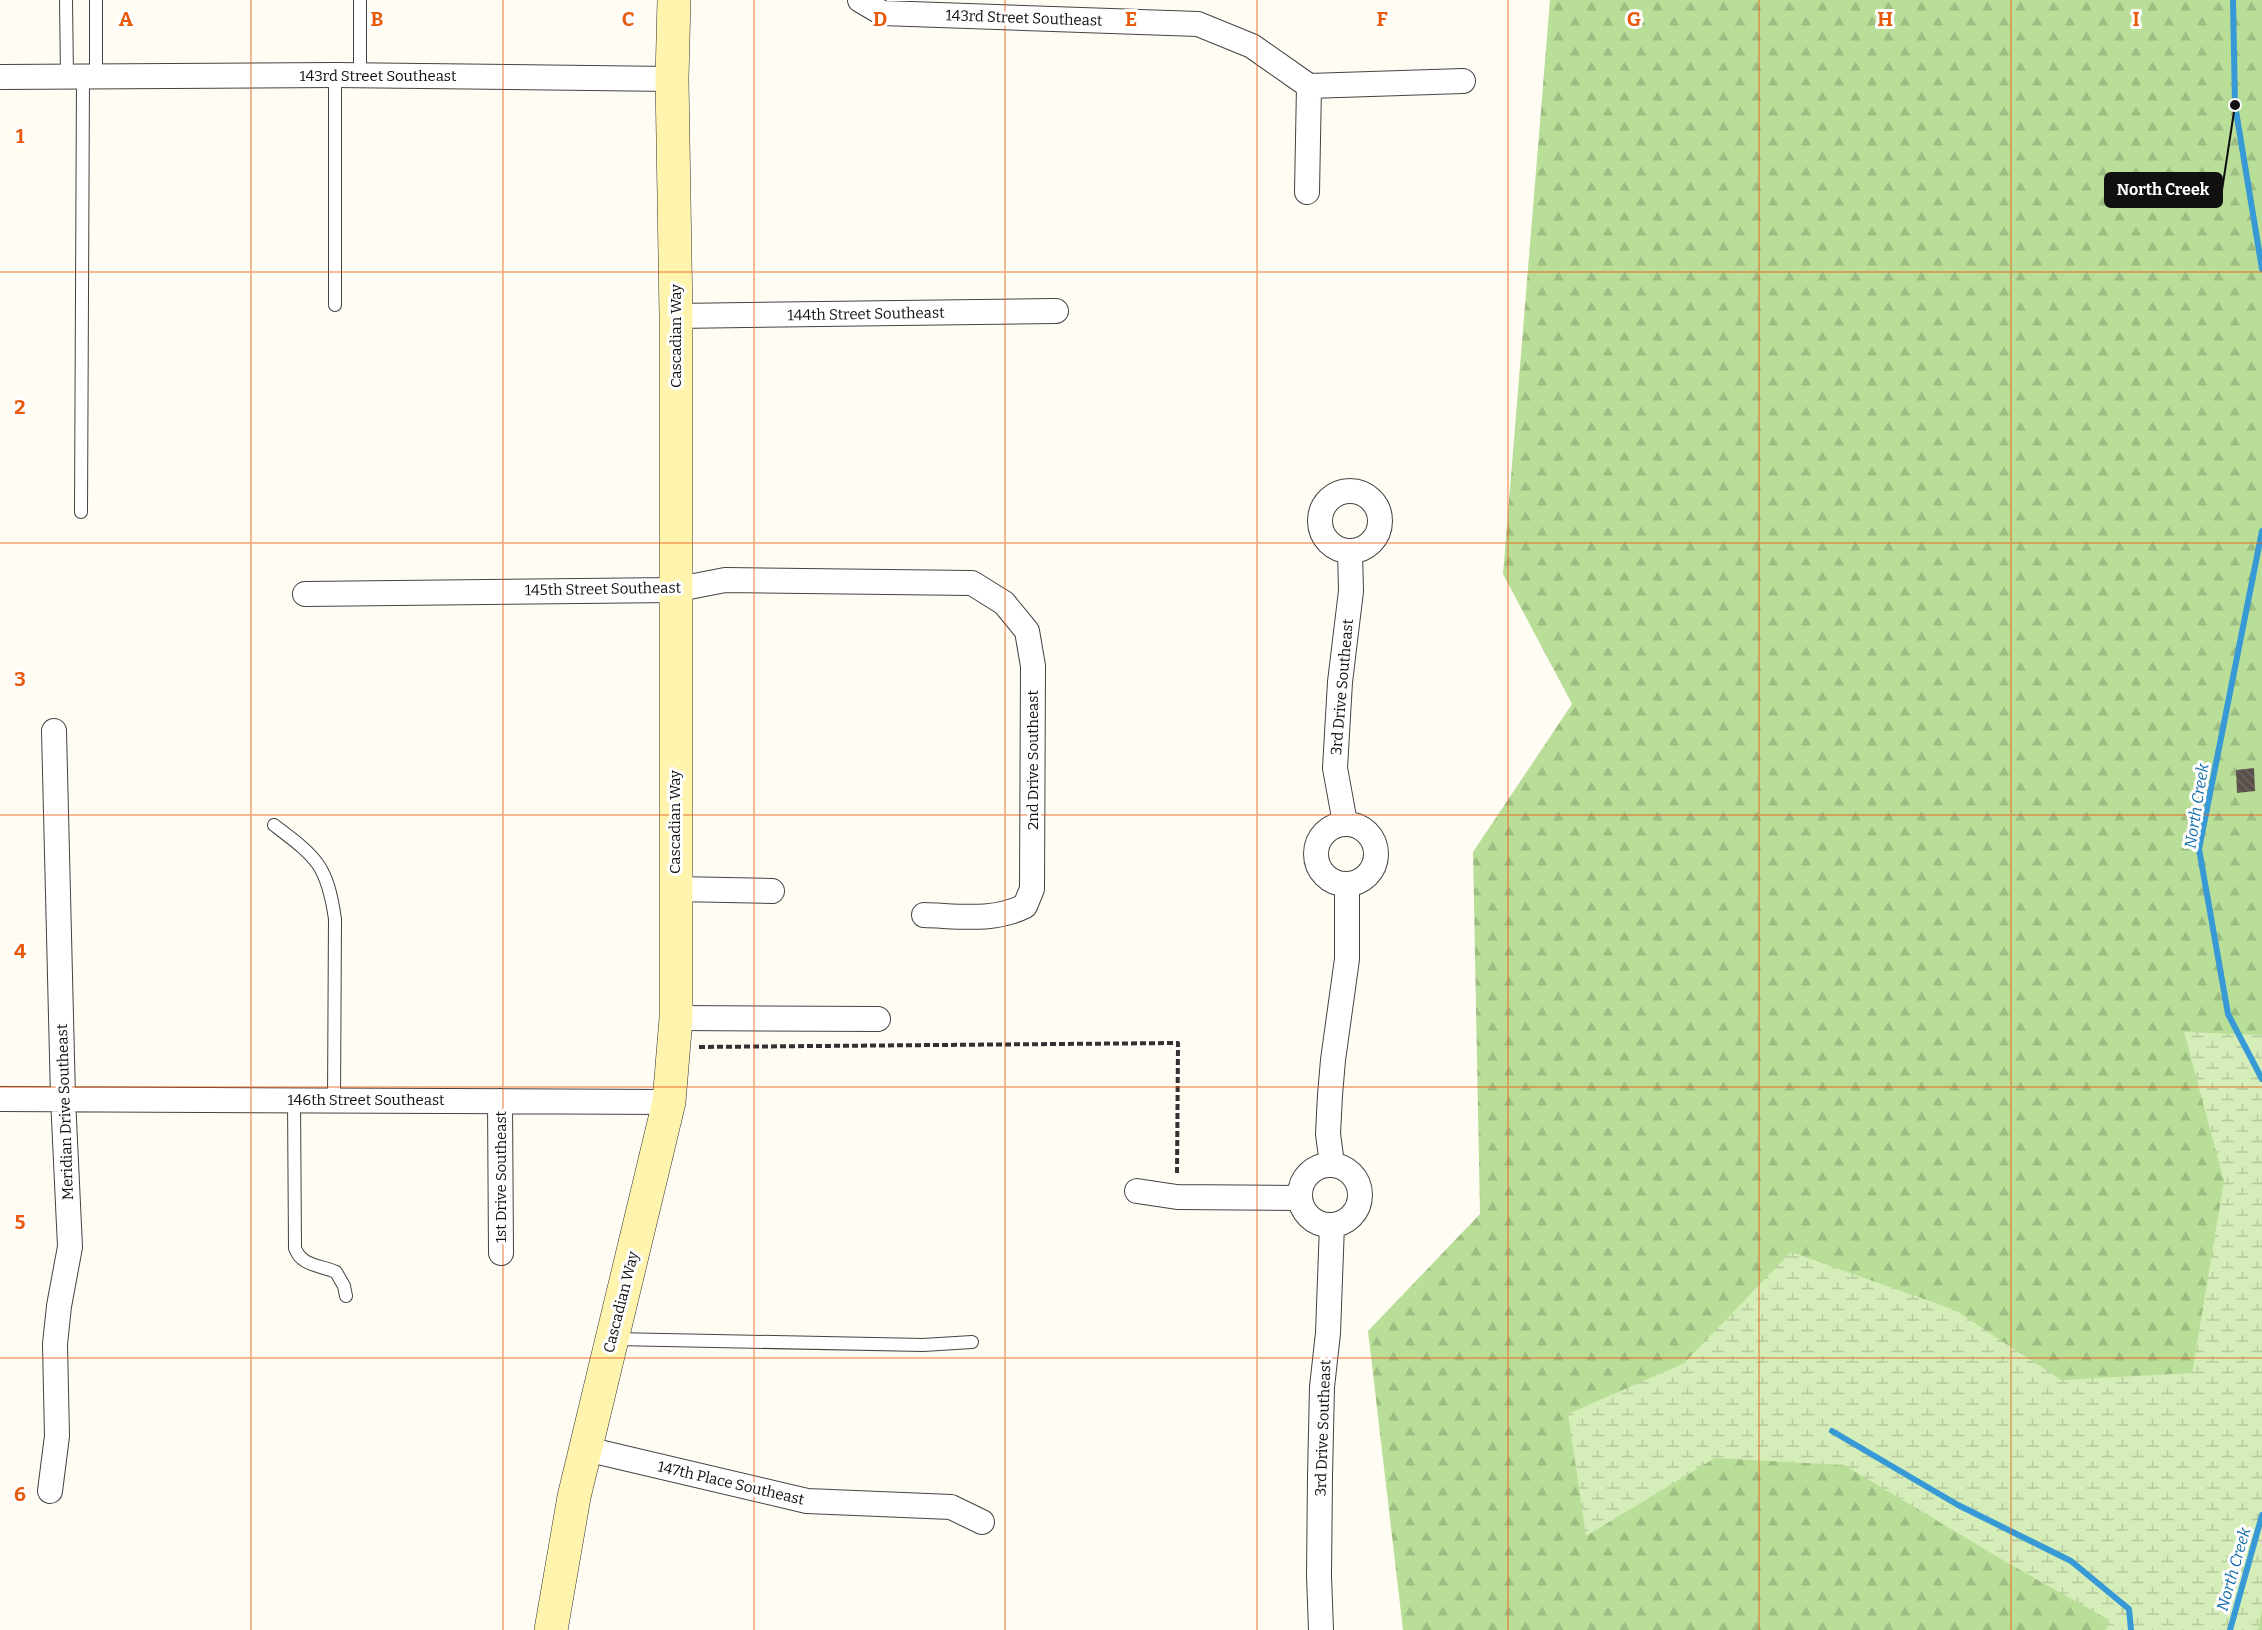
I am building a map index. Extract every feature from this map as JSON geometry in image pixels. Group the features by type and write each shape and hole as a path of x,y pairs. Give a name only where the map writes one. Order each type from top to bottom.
{"street":[{"name":"Cascadian Way","path":"550,1630 574,1497 669,1102 675,1033 676,316 672,79 674,0"},
{"name":"143rd Street Southeast","path":"860,0 882,13 1198,24 1252,46 1309,86"},
{"name":"143rd Street Southeast","path":"0,77 360,75 672,79"},
{"path":"1307,192 1309,86 1463,81"},
{"name":"144th Street Southeast","path":"676,316 1056,311"},
{"name":"3rd Drive Southeast","path":"1345,823 1335,768 1339,694 1351,591 1350,551"},
{"name":"145th Street Southeast","path":"304,594 675,590 725,580 972,583 1004,603"},
{"name":"2nd Drive Southeast","path":"924,915 990,917 1009,914 1025,906 1032,889 1033,666 1027,632 1004,603"},
{"name":"Meridian Drive Southeast","path":"50,1491 57,1436 55,1344 59,1306 70,1247 63,1098 54,731"},
{"path":"1345,823 1365,831 1372,839 1376,849 1373,869 1366,877 1347,884 1329,879 1323,872 1316,855 1322,837 1328,830 1345,823"},
{"path":"1332,1164 1328,1134 1330,1095 1332,1060 1347,959 1347,884"},
{"path":"676,889 772,891"},
{"path":"675,1033 878,1020"},
{"name":"146th Street Southeast","path":"0,1099 669,1102"},
{"name":"1st Drive Southeast","path":"500,1101 501,1253"},
{"path":"1332,1164 1351,1173 1357,1181 1360,1201 1357,1210 1350,1218 1332,1225 1314,1221 1307,1215 1300,1198 1301,1187 1306,1178 1313,1171 1332,1164"},
{"path":"1137,1191 1177,1197 1300,1198"},
{"name":"3rd Drive Southeast","path":"1321,1630 1322,1387 1328,1333 1332,1225"},
{"name":"147th Place Southeast","path":"586,1449 807,1501 951,1507 982,1522"}],"lane":[{"path":"66,0 82,76"},
{"path":"81,513 82,76 96,0"},
{"path":"360,0 360,75"},
{"path":"335,75 335,305"},
{"path":"274,825 309,852 322,869 331,894 334,919 334,1100"},
{"path":"294,1100 295,1248 298,1257 313,1266 336,1272 344,1286 346,1296"},
{"path":"612,1338 923,1345 972,1342"}],"path":[{"path":"675,1033 1178,1043 1177,1197"}],"green space":[{"path":"1550,0 2262,0 2262,1630 1403,1630 1368,1331 1480,1214 1473,852 1572,704 1503,574"},
{"path":"2184,1032 2262,1035 2262,1609 2258,1630 2106,1630 2109,1620 2006,1562 1844,1465 1715,1458 1586,1536 1568,1414 1684,1363 1791,1252 1955,1310 2061,1380 2192,1373 2224,1181"}],"building":[{"path":"2254,768 2255,791 2237,793 2236,770"}],"waterway":[{"name":"North Creek","path":"2233,0 2235,105 2262,269"},
{"name":"North Creek","path":"2262,531 2199,849 2228,1014 2262,1079"},
{"path":"1832,1431 1958,1505 2071,1561 2129,1609 2131,1630"},
{"name":"North Creek","path":"2230,1630 2262,1515"}],"place":[{"name":"North Creek","path":"2235,105"}]}
